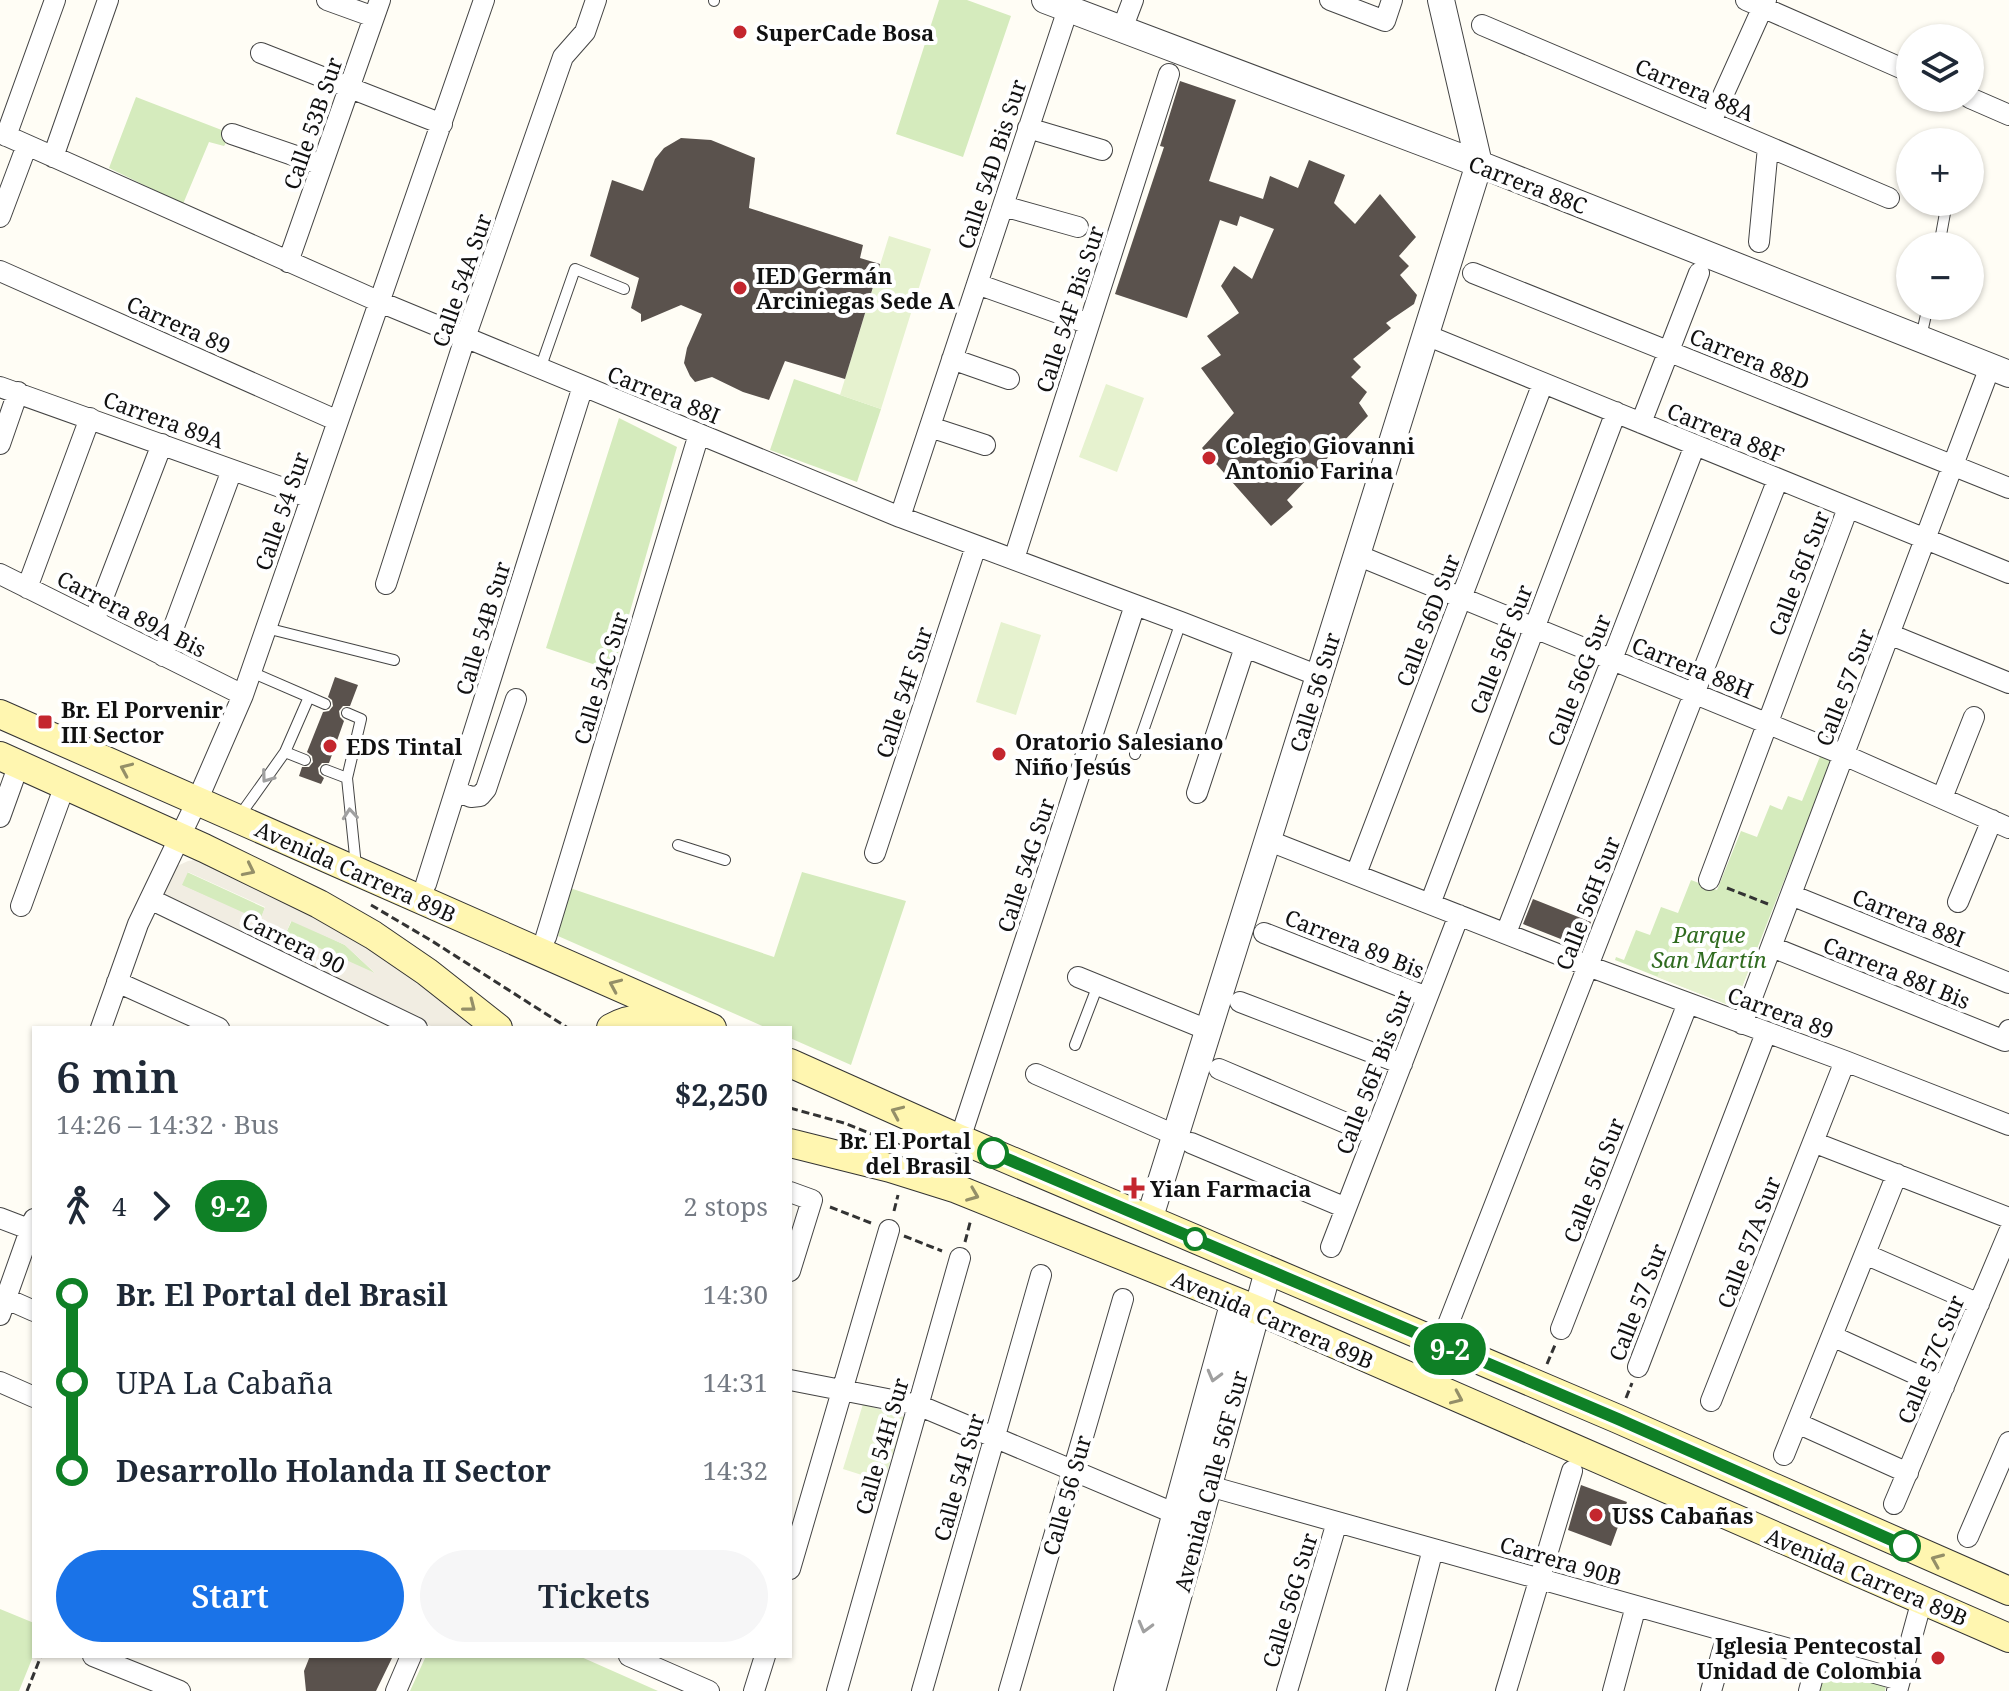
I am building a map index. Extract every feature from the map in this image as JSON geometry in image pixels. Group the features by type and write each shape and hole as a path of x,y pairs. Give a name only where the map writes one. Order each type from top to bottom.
{"main road":[{"name":"Avenida Carrera 89B","path":"0,714 707,1026"},
{"name":"Avenida Carrera 89B","path":"10,760 179,836 319,904 373,935 427,972 495,1026"},
{"path":"614,1026 634,1018 673,1026"},
{"name":"Avenida Carrera 89B","path":"792,1064 960,1139 1618,1419 2009,1591"},
{"name":"Avenida Carrera 89B","path":"792,1144 890,1168 957,1189 1246,1306 2009,1638"}],"street":[{"path":"3,134 55,0"},
{"path":"53,157 108,0"},
{"path":"327,0 377,9"},
{"name":"Calle 54 Sur","path":"102,1026 138,924 243,695 484,0"},
{"name":"Calle 54A Sur","path":"386,584 465,338 563,57 585,32 596,0"},
{"path":"1122,29 1133,0"},
{"path":"1330,0 1385,21 1392,0"},
{"path":"1441,0 1479,164"},
{"path":"1711,122 1758,2 1896,66"},
{"name":"Carrera 88C","path":"1056,4 1479,164 1999,370"},
{"name":"Calle 54D Bis Sur","path":"900,517 1028,128 1056,4"},
{"name":"Calle 53B Sur","path":"288,262 377,9"},
{"name":"Carrera 88A","path":"1482,25 1889,198"},
{"path":"261,53 442,124"},
{"name":"Calle 54F Bis Sur","path":"1014,559 1169,74"},
{"path":"1984,104 2009,115"},
{"path":"1028,128 1102,150"},
{"name":"Carrera 88I","path":"3,134 53,157 100,171 288,262 540,369 900,517 1319,676"},
{"path":"232,134 322,165"},
{"path":"0,217 27,145"},
{"path":"1759,242 1768,147"},
{"name":"Calle 56 Sur","path":"1149,1220 1183,1139 1208,1030 1479,164"},
{"path":"1003,206 1078,227"},
{"name":"Carrera 89","path":"0,271 338,421"},
{"name":"Carrera 88D","path":"1473,273 2009,488"},
{"path":"1641,423 1699,273"},
{"path":"977,284 1089,324"},
{"name":"Carrera 88F","path":"1426,335 2009,573"},
{"path":"952,359 1009,379"},
{"name":"Calle 57 Sur","path":"1742,1024 1953,465 1999,370"},
{"name":"Calle 56D Sur","path":"1356,874 1543,383"},
{"name":"Calle 54B Sur","path":"426,884 583,386"},
{"path":"0,444 9,390"},
{"name":"Carrera 89A","path":"9,390 311,498"},
{"name":"Calle 56F Sur","path":"1430,904 1616,412"},
{"path":"27,588 90,418"},
{"path":"930,427 985,445"},
{"name":"Calle 54C Sur","path":"546,937 699,434"},
{"path":"94,621 162,444"},
{"name":"Calle 56G Sur","path":"1506,933 1695,445"},
{"path":"163,656 232,470"},
{"name":"Calle 56H Sur","path":"1440,1345 1778,479"},
{"name":"Calle 56I Sur","path":"1709,880 1848,508"},
{"name":"Calle 54F Sur","path":"875,853 976,546"},
{"name":"Carrera 88H","path":"1357,555 1844,755 2000,824"},
{"name":"Carrera 89A Bis","path":"0,574 243,695"},
{"name":"Calle 54G Sur","path":"960,1139 1135,605"},
{"path":"1889,634 2009,683"},
{"path":"1197,793 1245,647"},
{"path":"456,791 471,797 480,796 486,789 516,699"},
{"path":"1942,798 1974,717"},
{"path":"0,817 10,760"},
{"path":"21,906 65,785"},
{"path":"1958,902 2000,824"},
{"name":"Carrera 89","path":"1267,840 1588,966 2009,1125"},
{"name":"Carrera 90","path":"150,899 413,1026"},
{"name":"Carrera 88I","path":"1788,903 2009,983"},
{"name":"Calle 56F Bis Sur","path":"1331,1247 1459,915"},
{"name":"Carrera 89 Bis","path":"1264,933 1427,997"},
{"name":"Carrera 88I Bis","path":"1772,947 2007,1036"},
{"path":"1078,977 1208,1030"},
{"path":"117,982 215,1026"},
{"path":"1240,1002 1402,1064"},
{"name":"Calle 56I Sur","path":"1561,1329 1688,1003"},
{"name":"Calle 57 Sur","path":"1638,1367 1766,1033"},
{"name":"Calle 57A Sur","path":"1711,1401 1845,1061"},
{"path":"1219,1069 1374,1135"},
{"path":"1036,1074 1346,1208"},
{"path":"1813,1142 2009,1218"},
{"path":"1784,1455 1897,1174"},
{"path":"792,1193 812,1200 792,1265"},
{"path":"0,1218 32,1227"},
{"path":"32,1229 2,1303 32,1310"},
{"path":"792,1562 889,1230"},
{"name":"Calle 57C Sur","path":"1894,1504 2009,1232"},
{"path":"1865,1254 1979,1304"},
{"name":"Calle 54H Sur","path":"837,1691 960,1258"},
{"name":"Avenida Calle 56F Sur","path":"1127,1691 1176,1514 1246,1306 1268,1271"},
{"name":"Calle 54I Sur","path":"922,1691 1041,1275"},
{"name":"Calle 56 Sur","path":"1009,1691 1123,1299"},
{"name":"Avenida Calle 56F Sur","path":"1152,1691 1209,1486 1246,1306"},
{"path":"1832,1336 1944,1387"},
{"path":"792,1380 918,1405 1176,1514"},
{"path":"0,1382 32,1396"},
{"path":"1797,1423 1908,1473"},
{"path":"1968,1537 2009,1442"},
{"path":"1506,1691 1572,1471"},
{"name":"Carrera 90B","path":"1209,1486 1818,1658 1898,1686"},
{"name":"Calle 56G Sur","path":"1287,1691 1337,1522"},
{"path":"1396,1691 1433,1549"},
{"path":"1898,1686 1922,1600"},
{"path":"1613,1691 1636,1606"},
{"path":"1711,1691 1728,1632"},
{"path":"98,1658 180,1691"},
{"path":"396,1691 410,1658"},
{"path":"638,1658 671,1665 709,1691"},
{"path":"754,1691 764,1658"},
{"path":"1809,1691 1818,1658"}],"lane":[{"path":"540,369 575,269 624,289"},
{"path":"1920,339 1925,320"},
{"path":"1135,754 1181,622"},
{"path":"266,628 394,660"},
{"path":"251,672 325,704"},
{"path":"237,819 285,752 309,697"},
{"path":"347,713 361,719 347,778 357,871"},
{"path":"285,752 305,760"},
{"path":"326,770 347,778"},
{"path":"678,845 725,860"},
{"path":"1075,1045 1098,985"}],"path":[{"path":"1709,880 1788,903"},
{"path":"889,1230 900,1189"},
{"path":"960,1258 973,1214"},
{"path":"1543,1375 1561,1329"},
{"name":"Calle 57 Sur","path":"1622,1409 1638,1367"},
{"path":"27,1691 40,1658"}],"green space":[{"path":"939,0 967,0 1011,16 963,157 896,134"},
{"path":"136,97 232,134 224,146 209,142 183,204 109,168"},
{"path":"889,236 931,249 881,409 840,395"},
{"path":"794,379 881,409 857,482 770,450"},
{"path":"1106,384 1144,398 1117,472 1079,457"},
{"path":"619,418 677,447 613,671 546,648"},
{"path":"1001,622 1041,635 1016,715 976,702"},
{"name":"Parque San Martín","path":"1821,754 1832,759 1734,1007 1615,960 1616,957 1624,960 1636,930 1650,935 1661,907 1678,913 1691,880 1717,890 1741,831 1757,837 1770,805 1782,810 1788,796 1802,801"},
{"path":"187,872 265,908 260,921 181,885"},
{"path":"802,872 906,901 851,1065 792,1039 792,1026 762,1026 558,936 567,887 774,957"},
{"path":"292,920 345,945 377,975 286,933"},
{"path":"1677,929 1753,959 1734,1007 1657,977"},
{"path":"863,1404 904,1417 884,1482 843,1469"},
{"path":"0,1609 32,1622 32,1658 19,1691 0,1691"},
{"path":"425,1658 584,1658 658,1691 410,1691"},
{"path":"1824,1667 1886,1685 1885,1691 1817,1691"}],"shaded area":[{"path":"202,859 332,920 477,1026 431,1026 164,894 175,867","holes":["188,872 265,907 260,920 182,885","291,921 345,945 375,973 286,933"]}],"building":[{"path":"1180,81 1236,100 1209,181 1263,199 1270,176 1298,188 1309,160 1345,175 1334,203 1355,224 1380,194 1416,237 1399,256 1409,266 1400,275 1417,295 1414,304 1386,323 1391,328 1353,359 1361,367 1351,377 1367,392 1359,403 1368,416 1287,500 1293,507 1271,526 1202,448 1234,413 1201,368 1221,355 1207,336 1239,313 1221,286 1234,266 1252,279 1274,229 1240,216 1237,226 1220,220 1187,318 1115,294 1164,147 1160,146"},
{"path":"681,138 711,140 755,158 749,208 863,245 860,258 880,264 845,379 785,361 769,400 712,377 695,382 684,363 702,314 681,305 641,322 641,314 631,308 639,278 590,256 612,180 643,191 655,159 664,148"},
{"path":"335,677 358,685 350,706 343,706 339,711 344,721 329,763 322,763 318,768 324,778 321,784 299,776 302,767 309,767 313,762 307,752 323,712 333,706 328,697"},
{"path":"1533,899 1591,922 1581,947 1523,924"},
{"name":"USS Cabañas","path":"1581,1485 1627,1502 1611,1546 1568,1530"},
{"path":"309,1658 392,1658 376,1691 306,1691 304,1671"}],"bus line":[{"name":"9-2","path":"993,1153 1618,1419 1905,1546"}],"place":[{"name":"SuperCade Bosa","path":"740,32"},
{"name":"IED Germán Arciniegas Sede A","path":"740,288"},
{"name":"Colegio Giovanni Antonio Farina","path":"1209,458"},
{"name":"Br. El Porvenir III Sector","path":"45,722"},
{"name":"EDS Tintal","path":"330,746"},
{"name":"Oratorio Salesiano Niño Jesús","path":"999,754"},
{"name":"Br. El Portal del Brasil","path":"993,1153"},
{"name":"Yian Farmacia","path":"1134,1188"},
{"name":"USS Cabañas","path":"1596,1515"},
{"name":"Iglesia Pentecostal Unidad de Colombia","path":"1938,1658"}]}
